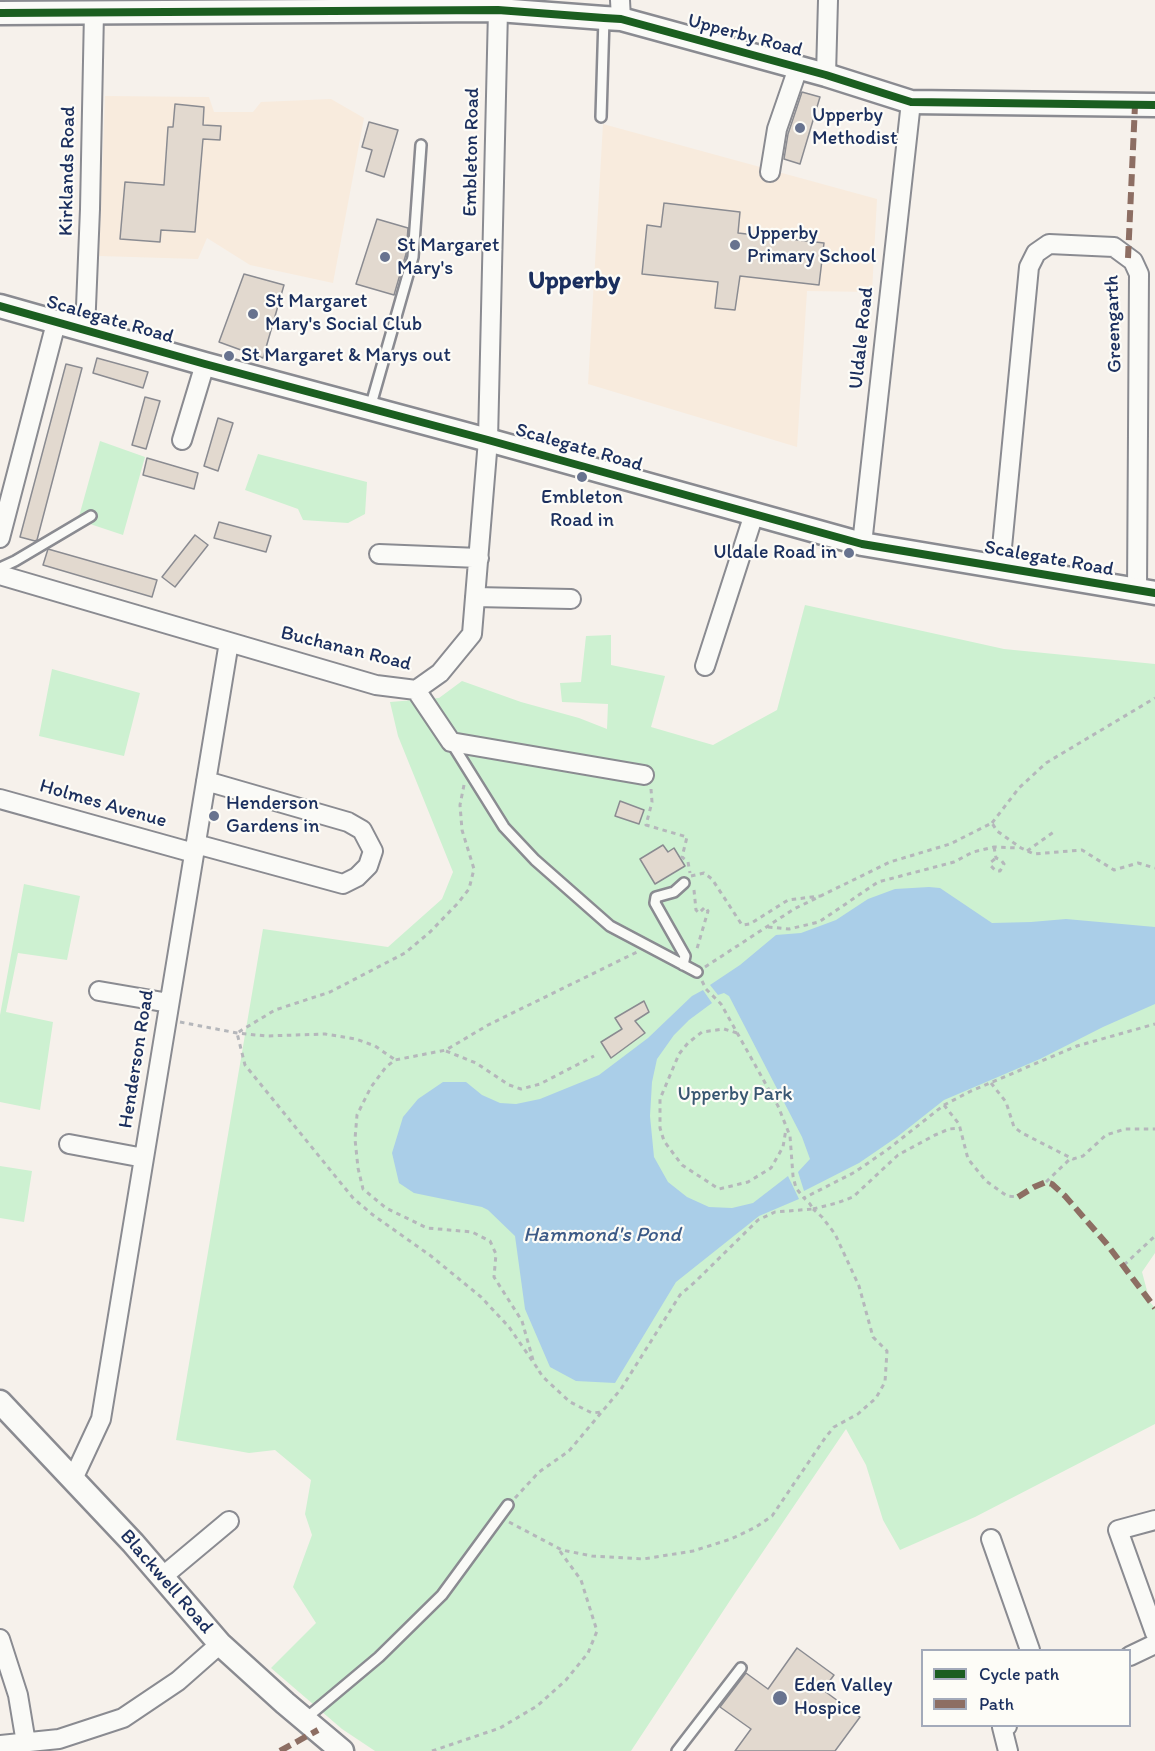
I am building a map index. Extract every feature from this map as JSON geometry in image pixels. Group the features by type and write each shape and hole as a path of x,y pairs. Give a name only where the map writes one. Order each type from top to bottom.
{"street":[{"path":"826,75 828,0"},
{"name":"Upperby Road","path":"0,13 81,8 422,5 498,10 615,13 911,102 1155,105"},
{"name":"Kirklands Road","path":"81,8 90,209 85,331"},
{"name":"Embleton Road","path":"488,440 498,10"},
{"path":"770,172 777,129 798,68"},
{"name":"Uldale Road","path":"862,544 911,102"},
{"name":"Greengarth","path":"1000,568 1029,267 1036,253 1049,244 1114,247 1133,261 1139,274 1146,592"},
{"name":"Scalegate Road","path":"0,306 862,544 1146,592"},
{"path":"0,538 56,323"},
{"path":"182,440 205,364"},
{"name":"Buchanan Road","path":"0,574 376,685 416,690 440,673 472,634 488,440"},
{"path":"705,666 754,514"},
{"path":"379,555 479,558"},
{"path":"476,597 571,599"},
{"name":"Henderson Road","path":"73,1479 101,1419 229,642"},
{"path":"416,690 451,742 644,775"},
{"name":"Holmes Avenue","path":"0,799 343,885 357,877 368,866 373,851 362,830 348,822 206,781"},
{"path":"99,991 168,1011"},
{"path":"69,1144 144,1158"},
{"name":"Blackwell Road","path":"0,1402 73,1479 220,1644 342,1751"},
{"path":"1155,1520 1118,1530 1155,1633"},
{"path":"162,1577 228,1521"},
{"path":"991,1539 1030,1649"},
{"path":"0,1640 18,1695 27,1743"},
{"path":"0,1745 59,1739 123,1718 178,1682 220,1644"},
{"path":"1131,1656 1155,1644"},
{"path":"1002,1727 1008,1751"}],"lane":[{"path":"601,117 615,13"},
{"path":"370,408 413,257 421,145"},
{"path":"0,568 91,516"},
{"path":"451,742 504,827 535,860 610,926 697,972"},
{"path":"683,964 685,956 655,903 656,897 674,892 687,880"},
{"path":"305,1719 379,1657 442,1595 508,1505"},
{"path":"677,1751 741,1668"}],"path":[{"path":"697,972 794,909 890,862 950,844 992,823 1019,788 1046,763 1155,698"},
{"path":"644,775 649,778 652,802 646,825 687,837 682,856 688,862 687,880"},
{"path":"237,1033 275,1010 330,992 405,953 430,932 458,903 469,889 474,869 462,830 460,805 464,784"},
{"path":"992,823 997,831 1034,854 1082,850 1114,870 1138,863 1155,868"},
{"path":"1027,851 1054,831"},
{"path":"766,927 789,929 819,922 878,882 954,862 973,852 994,847 1021,848"},
{"path":"994,847 996,858"},
{"path":"996,858 1004,864 1000,871 996,871 991,866 993,859 996,858"},
{"path":"687,880 704,873 712,879 742,925 750,924 788,900 820,896"},
{"path":"500,1517 558,1549 592,1556 643,1558 693,1551 731,1539 772,1516 803,1468 834,1427 858,1414 876,1398 885,1382 887,1351 873,1336 859,1286 835,1234 796,1188 792,1148 777,1106 720,1004 706,989 697,972 696,952 708,911 705,907 699,913 696,910 694,884 687,880"},
{"path":"540,1372 534,1362 522,1321 494,1277 496,1254 490,1241 472,1232 427,1228 386,1208 363,1190 355,1139 357,1115 371,1088 386,1067 395,1060 444,1050 488,1025 649,946"},
{"path":"168,1011 237,1033 266,1036 325,1034 356,1038 375,1046 395,1060"},
{"path":"804,1198 855,1172 945,1105 1077,1046 1155,1024"},
{"path":"737,1033 724,1029 702,1032 679,1054 660,1099 660,1128 664,1141 682,1165 718,1188 748,1182 771,1168 783,1147 786,1127"},
{"path":"237,1033 245,1065 353,1197 373,1215 430,1256 481,1297 509,1327 540,1372 570,1402 592,1413 602,1411"},
{"path":"444,1050 476,1062 509,1085 521,1089 540,1084 594,1056"},
{"path":"991,1083 1006,1102 1014,1127 1071,1158"},
{"path":"945,1105 960,1128 968,1159 986,1181 1007,1196 1018,1197"},
{"path":"508,1505 539,1472 569,1451 621,1389 680,1295 758,1220 775,1212 813,1209 853,1197 898,1155 935,1135 960,1128"},
{"path":"1046,1182 1071,1158 1083,1156 1106,1135 1125,1129 1155,1129"},
{"path":"1124,1265 1155,1236"},
{"path":"432,1751 500,1728 537,1706 566,1680 588,1653 597,1631 581,1580 558,1549"}],"shaded area":[{"path":"105,96 209,97 214,112 253,112 261,102 331,99 364,118 333,283 250,265 207,238 198,259 99,256"},
{"name":"Upperby Primary School","path":"603,124 877,199 872,292 807,291 797,447 588,384"}],"green space":[{"path":"100,441 145,457 123,535 78,520"},
{"path":"258,454 367,482 365,514 348,523 303,520 298,509 245,490"},
{"name":"Upperby Park","path":"805,605 1004,649 1155,664 1155,1253 1142,1272 1150,1302 1155,1308 1155,1424 975,1517 900,1550 883,1520 866,1465 846,1429 631,1751 375,1751 342,1729 271,1668 316,1623 293,1587 312,1535 305,1514 311,1480 275,1450 249,1453 176,1440 263,929 388,947 442,899 453,872 398,736 390,702 439,698 462,681 607,729 608,704 562,702 560,683 581,682 586,636 611,635 611,665 665,676 651,727 713,745 777,710"},
{"path":"52,669 140,693 124,756 39,736"},
{"path":"24,884 80,896 67,960 18,953 6,1012 53,1022 40,1110 0,1102 0,1015"},
{"path":"0,1166 32,1171 24,1222 0,1218"}],"water":[{"path":"940,888 992,923 1066,919 1155,927 1155,1004 1040,1059 944,1100 859,1163 804,1191 798,1172 810,1159 802,1137 729,996 724,993 718,995 710,985 740,965 776,935 801,933 836,920 868,899 895,889"},
{"name":"Hammond's Pond","path":"703,990 712,1003 689,1020 674,1035 657,1059 652,1082 650,1116 654,1157 668,1182 687,1197 709,1207 732,1208 753,1203 788,1176 799,1199 759,1216 676,1282 615,1383 576,1381 550,1367 525,1309 515,1236 482,1207 414,1193 399,1183 392,1153 403,1117 418,1099 443,1082 466,1082 482,1095 500,1103 516,1104 540,1099 599,1075 648,1038 692,996"}],"building":[{"name":"Upperby Methodist","path":"802,92 820,97 800,164 784,159 788,134"},
{"path":"175,104 204,107 203,125 221,126 220,140 203,139 195,232 161,230 160,242 120,239 125,182 164,185 168,127 173,127"},
{"path":"369,122 398,130 384,177 366,171 372,150 362,147"},
{"path":"664,203 740,212 738,233 824,243 819,285 740,276 735,310 715,308 718,282 642,274 647,225 661,227"},
{"name":"St Margaret Mary's","path":"377,219 408,228 406,254 394,295 356,284"},
{"name":"St Margaret Mary's Social Club","path":"244,274 284,285 263,358 219,342"},
{"path":"97,358 148,372 143,388 93,373"},
{"path":"66,364 82,368 35,541 20,537"},
{"path":"145,397 160,401 146,449 132,445"},
{"path":"218,418 233,423 218,471 204,466"},
{"path":"147,458 198,473 194,489 143,475"},
{"path":"219,522 271,536 266,552 214,538"},
{"path":"195,535 208,545 175,587 162,577"},
{"path":"48,549 157,580 152,597 43,565"},
{"path":"620,801 644,810 639,824 615,816"},
{"path":"663,845 668,852 674,848 685,866 655,884 640,859"},
{"path":"644,1001 649,1012 635,1021 645,1033 611,1058 601,1042 622,1029 615,1018"},
{"name":"Eden Valley Hospice","path":"797,1648 834,1675 823,1690 860,1717 835,1751 735,1751 751,1729 720,1707 746,1673 768,1689"}],"marked path":[{"path":"1128,258 1135,105"},
{"path":"1018,1197 1046,1182 1052,1184 1106,1243 1155,1308"},
{"path":"280,1751 318,1730"}],"cycle path":[{"path":"0,13 498,10 621,19 826,75 911,102 1155,105"},
{"path":"0,306 862,544 1155,593"}],"place":[{"name":"Upperby Methodist","path":"800,128"},
{"name":"Upperby Primary School","path":"735,245"},
{"name":"St Margaret Mary's","path":"385,257"},
{"name":"St Margaret Mary's Social Club","path":"253,314"},
{"name":"St Margaret & Marys out","path":"229,356"},
{"name":"Embleton Road in","path":"582,477"},
{"name":"Uldale Road in","path":"849,553"},
{"name":"Henderson Gardens in","path":"214,816"},
{"name":"Eden Valley Hospice","path":"780,1698"}],"district":[{"name":"Upperby","path":"574,281"}]}
